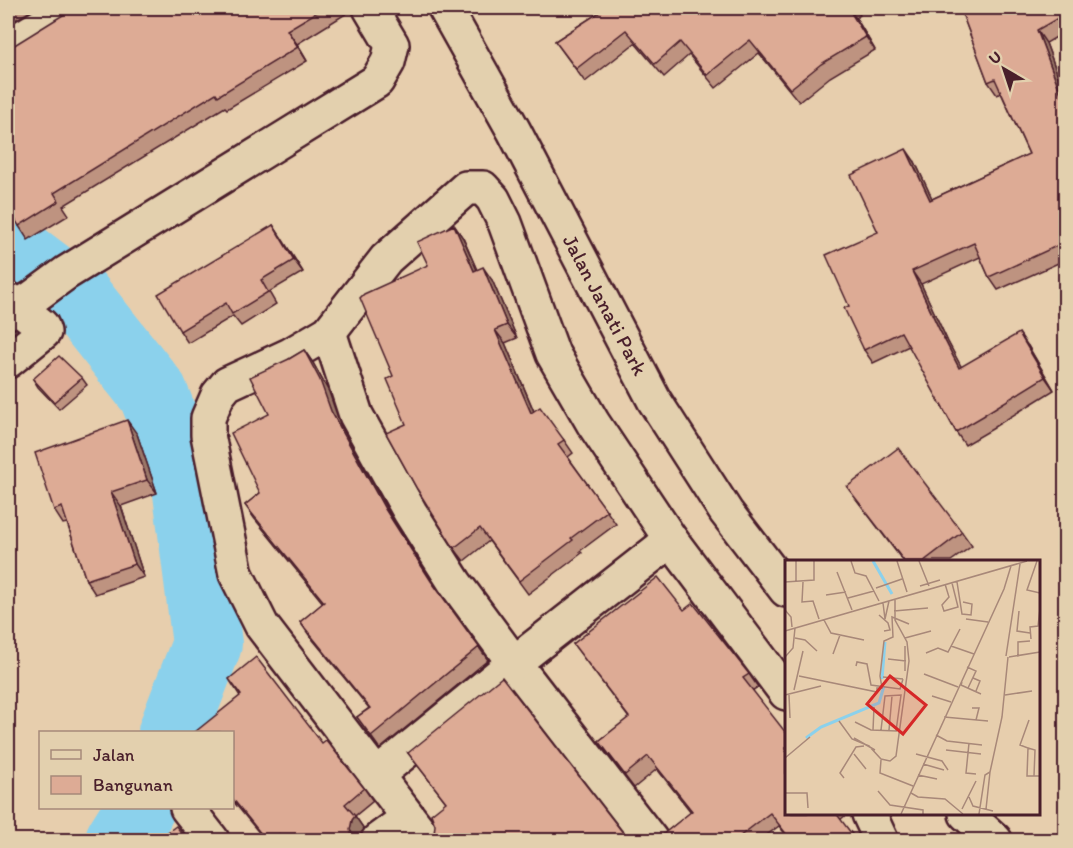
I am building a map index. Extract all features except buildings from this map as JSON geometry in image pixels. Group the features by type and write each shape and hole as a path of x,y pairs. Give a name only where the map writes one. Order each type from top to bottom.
{"street":[{"path":"8,46 71,8"},
{"path":"8,361 44,332 42,326 16,304 377,81 388,62 392,45 370,8"},
{"name":"Jalan Janati Park","path":"445,8 514,131 654,400 726,512 785,589"},
{"path":"378,840 417,829 262,626 241,585 236,574 208,435 208,418 218,394 227,384 290,355 329,332 386,259 466,188 483,188 493,199 505,223 553,354 593,423 671,540 785,692"},
{"path":"329,332 356,415 410,512 455,583 651,840"},
{"path":"377,775 514,663 671,540"},
{"path":"189,809 212,840"},
{"path":"871,815 881,840"},
{"path":"952,815 959,840"},
{"path":"968,815 992,839"}],"waterway":[{"path":"8,245 77,297 153,393 186,477 207,644 173,731"},
{"path":"120,840 139,809"}]}
